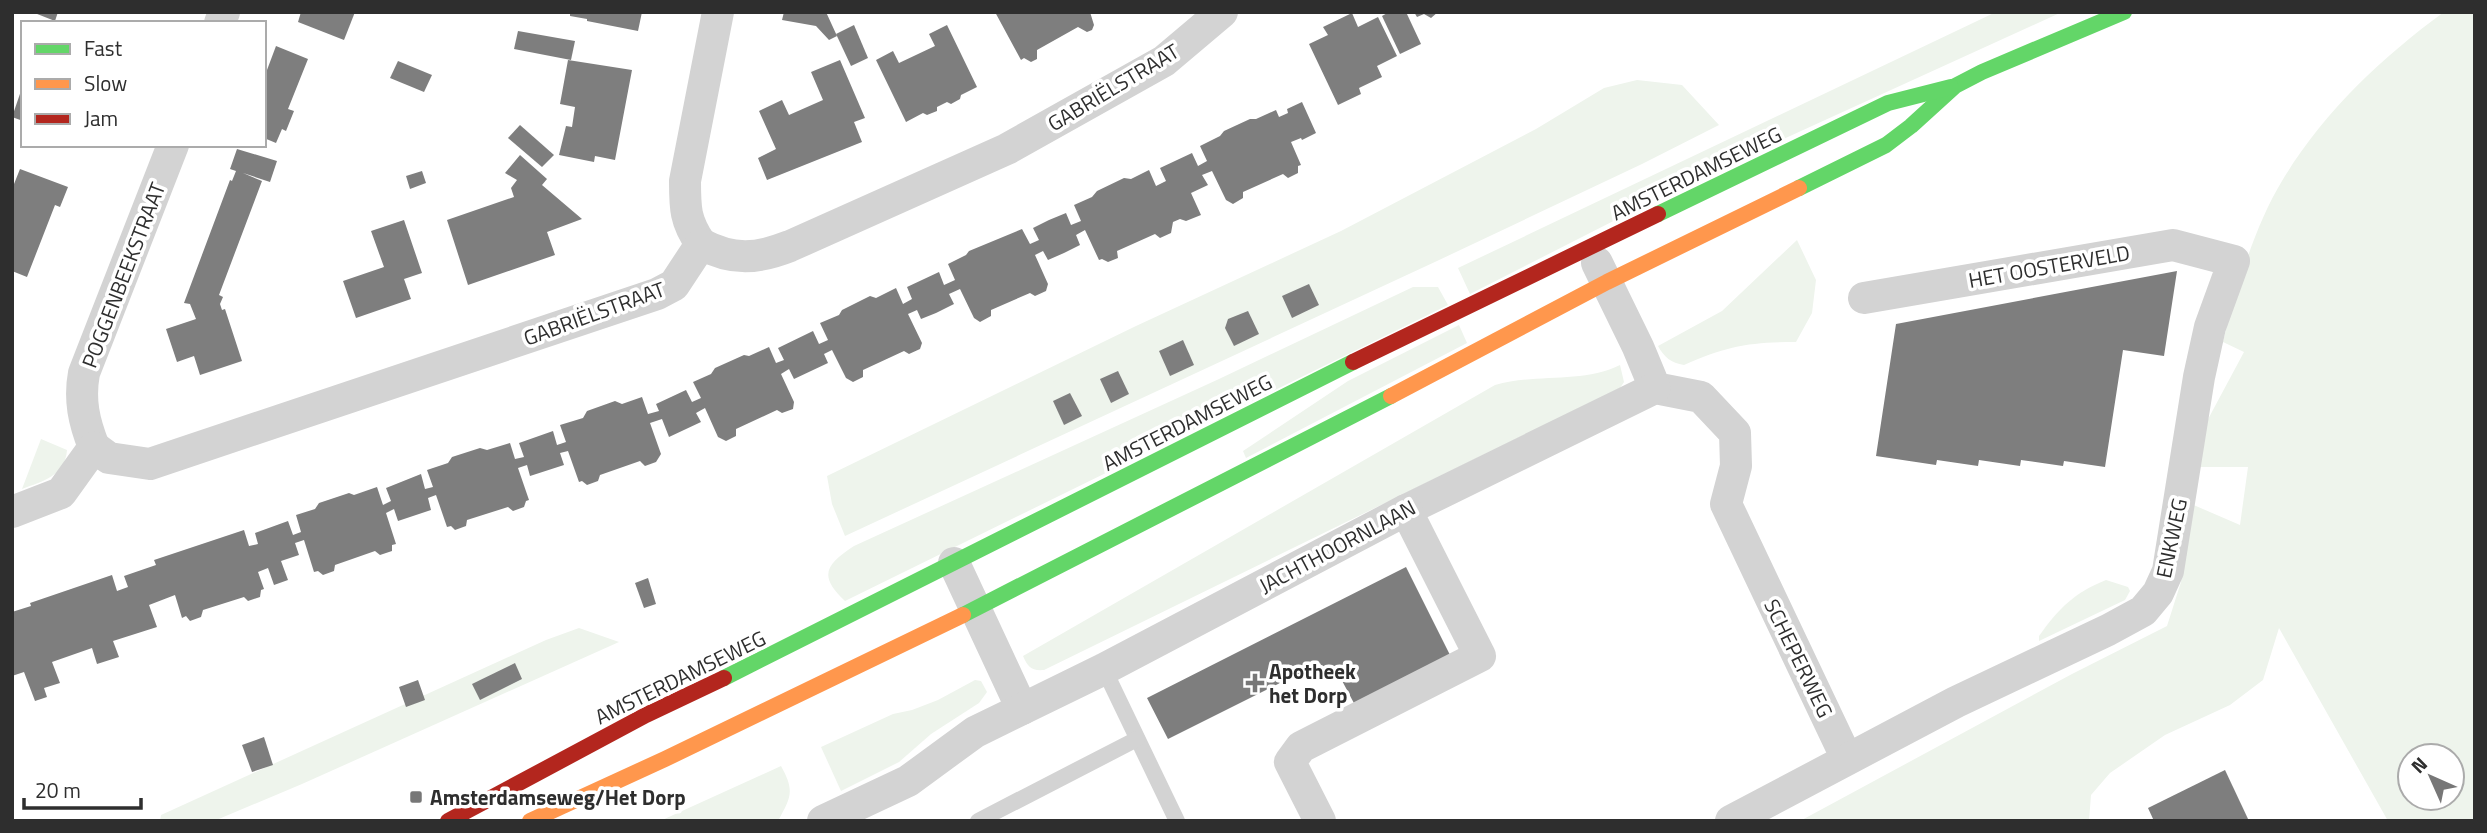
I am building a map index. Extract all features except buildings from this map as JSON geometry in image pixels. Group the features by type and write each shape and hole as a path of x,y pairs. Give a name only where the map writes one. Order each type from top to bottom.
{"main road":[{"name":"AMSTERDAMSEWEG","path":"448,821 646,715 744,669 1344,366 1888,103 1955,86 2124,12"},
{"name":"AMSTERDAMSEWEG","path":"530,821 975,609 1298,445 1607,282 1886,145 1955,86"}],"street":[{"path":"701,244 688,225 685,181 718,12"},
{"name":"GABRIËLSTRAAT","path":"94,447 109,458 150,464 657,294 674,285 701,244 731,255 751,257 770,254 1007,149 1164,61 1222,12"},
{"name":"POGGENBEEKSTRAAT","path":"94,447 85,424 80,394 84,373 172,147"},
{"name":"HET OOSTERVELD","path":"1864,298 2173,245 2234,261"},
{"path":"1590,248 1639,347 1655,388"},
{"name":"ENKWEG","path":"1847,759 1956,702 2108,630 2143,611 2158,593 2168,571 2199,377 2210,327 2234,261"},
{"name":"SCHEPERWEG","path":"1655,388 1701,397 1735,433 1736,466 1726,504 1847,759"},
{"name":"JACHTHOORNLAAN","path":"838,818 908,781 975,732 1104,669 1406,510 1655,388"},
{"path":"12,512 61,493 94,447"},
{"path":"1320,821 1290,762 1301,747 1480,656 1406,510"},
{"path":"954,563 1022,709"},
{"path":"1731,821 1847,759"}],"lane":[{"path":"1104,669 1177,821"},
{"path":"978,821 1137,739"}],"shaded area":[{"path":"1996,12 2062,12 1696,179 1470,294 1458,268"},
{"path":"2444,12 2475,12 2475,821 2388,821 2279,628 2263,680 2230,705 2165,735 2110,773 2091,795 2089,821 1800,821 2072,674 2167,626 2181,582 2189,503 2240,525 2248,467 2194,467 2199,436 2244,352 2223,342 2255,238 2272,198 2315,133 2354,89 2398,48"},
{"path":"1637,80 1682,85 1719,125 1437,261 845,536 832,504 827,476 1136,326 1341,231 1536,129 1604,88"},
{"path":"1797,240 1816,280 1812,313 1796,342 1738,346 1684,365 1672,361 1663,353 1658,346 1722,311"},
{"path":"1413,287 1438,287 1448,305 845,601 831,584 828,577 832,564 854,546"},
{"path":"1459,325 1467,343 1246,458 1243,451 1348,381"},
{"path":"1620,365 1624,382 1620,388 1044,670 1028,666 1023,656 1495,385 1526,379 1575,377"},
{"path":"41,439 67,450 65,459 52,476 22,489"},
{"path":"2106,580 2128,587 2130,591 2125,600 2039,641 2039,636 2046,626 2068,602"},
{"path":"579,628 619,642 214,821 160,821 161,815 546,640"},
{"path":"975,680 981,681 987,692 979,703 931,734 899,762 841,791 821,747 893,714 938,700"},
{"path":"781,766 790,794 778,821 660,821"}],"traffic: fast":[{"path":"1799,188 1886,145 1955,86 2124,12"},
{"path":"1658,214 1888,103 1951,87"},
{"path":"724,678 1353,362"},
{"path":"963,615 1391,396"}],"traffic: slow":[{"path":"1391,396 1607,282 1799,188"},
{"path":"530,821 963,615"}],"traffic: jam":[{"path":"1353,362 1658,214"},
{"path":"448,821 646,715 724,678"}],"place":[{"name":"Apotheek het Dorp","path":"1255,683"},
{"name":"Amsterdamseweg/Het Dorp","path":"416,797"}]}
